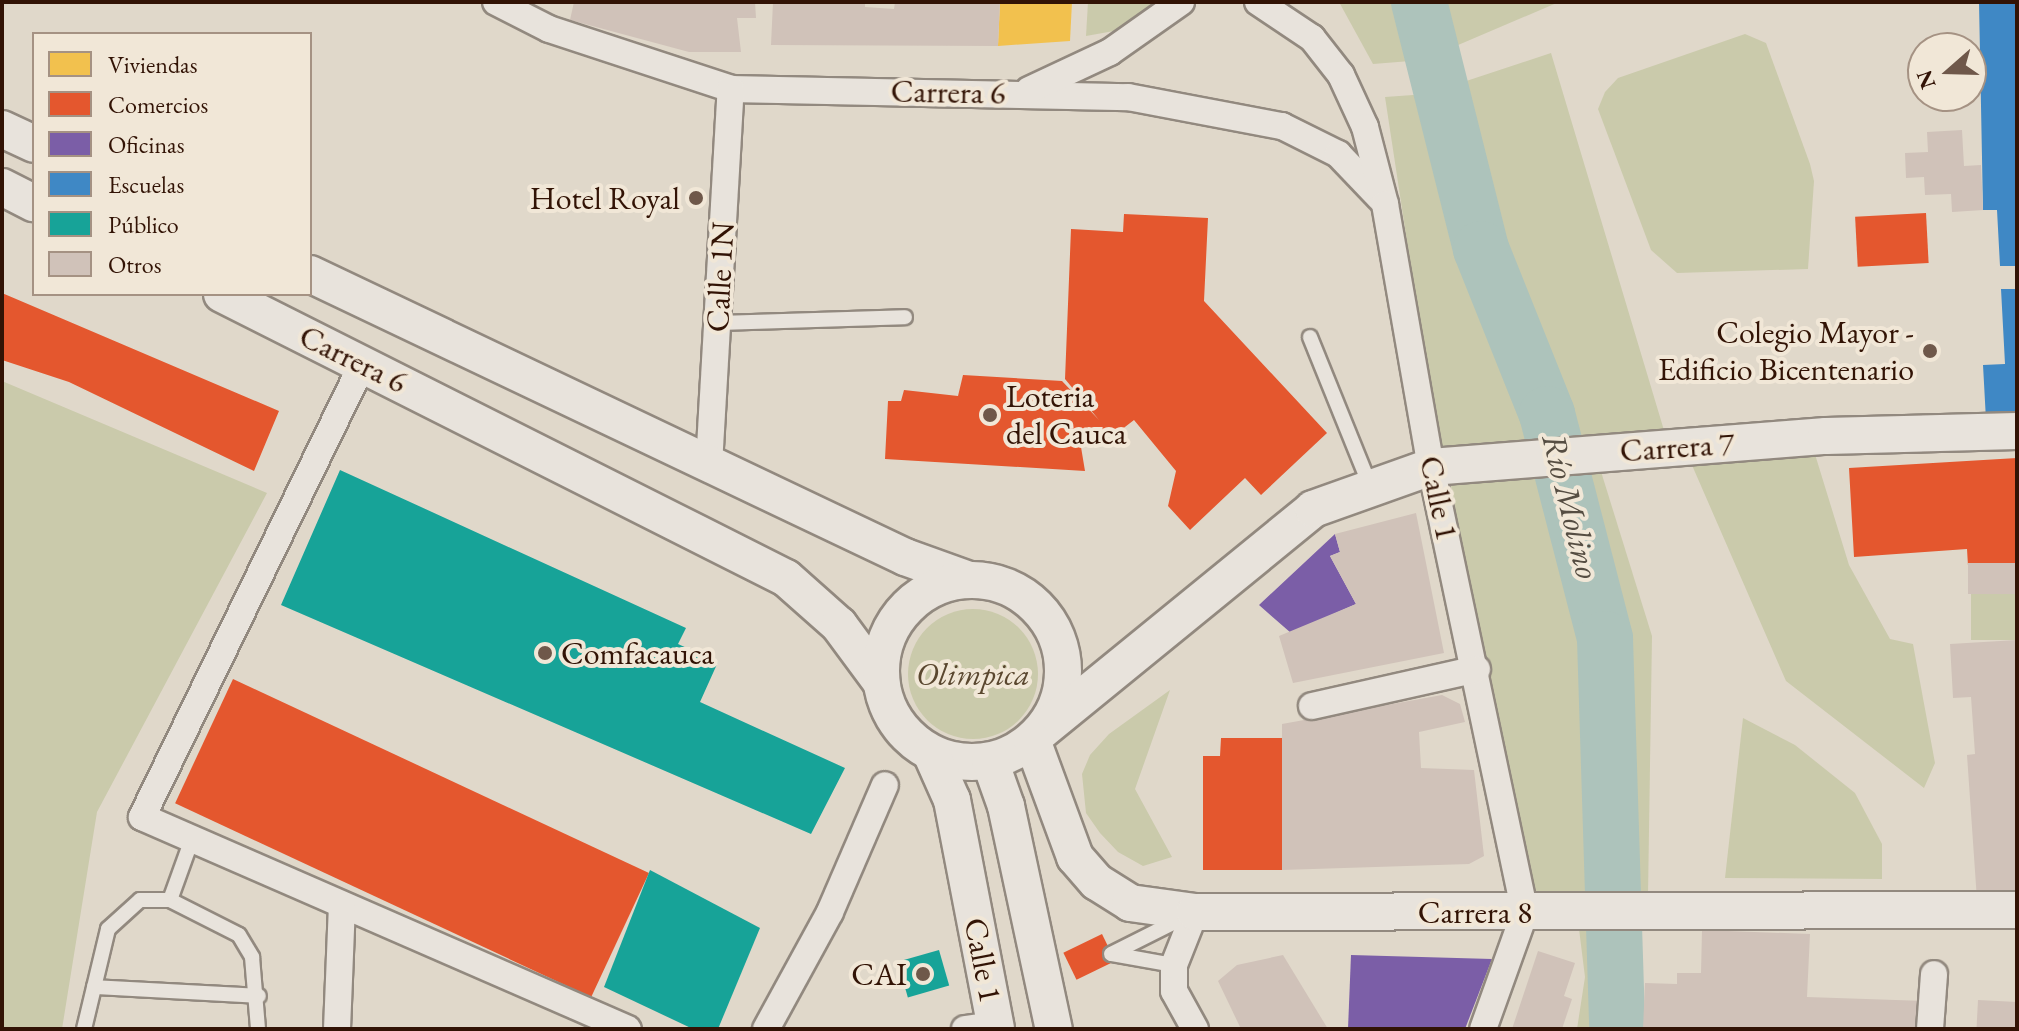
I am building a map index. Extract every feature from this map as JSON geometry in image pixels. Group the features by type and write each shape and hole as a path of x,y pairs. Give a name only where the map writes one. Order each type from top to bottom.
{"main road":[{"path":"2,129 32,143"},
{"path":"2,187 32,202"},
{"name":"Carrera 6","path":"312,275 905,557 969,580"},
{"name":"Carrera 6","path":"226,296 786,578 839,625 881,682"},
{"name":"Carrera 7","path":"1036,736 1313,509 1431,467 1486,460 1670,448 2017,431"},
{"path":"969,580 999,584 1026,597 1047,619 1060,647 1063,677 1056,706 1036,736 990,761 960,762 931,753 907,736 889,711 881,682 882,652 893,623 926,593 969,580"},
{"name":"Carrera 8","path":"1036,736 1059,823 1075,857 1097,882 1130,903 1195,912 2017,910"},
{"name":"Calle 1","path":"931,753 952,800 986,1028"},
{"name":"Calle 1","path":"990,761 1006,806 1045,952 1054,1029"}],"street":[{"name":"Carrera 6","path":"496,2 549,29 731,89 1024,92 1128,97 1282,126 1338,154 1385,204"},
{"path":"1024,92 1110,52 1181,2"},
{"name":"Calle 1","path":"1258,2 1312,38 1341,75 1365,127 1385,204 1431,467 1477,669 1541,912"},
{"name":"Calle 1N","path":"709,465 731,89"},
{"path":"363,363 142,817 628,1029"},
{"path":"1312,706 1477,669"},
{"path":"766,1029 830,912 885,785"},
{"path":"337,1029 342,906"},
{"path":"1195,912 1174,965 1174,991 1195,1029"},
{"path":"1483,1029 1541,912"},
{"path":"1930,1029 1934,974"}],"lane":[{"path":"718,323 905,317"},
{"path":"1310,337 1371,488"},
{"path":"170,900 192,839"},
{"path":"84,1029 108,929 126,908 140,900 170,900 239,935 252,957 259,996 258,1029"},
{"path":"1174,965 1111,954 1195,912"},
{"path":"94,987 259,996"}],"green space":[{"path":"1088,2 1162,2 1125,29 1086,36"},
{"path":"1339,2 1559,2 1423,60 1373,64"},
{"path":"1745,34 1766,43 1810,164 1814,181 1808,269 1677,273 1651,250 1598,109 1605,92 1618,78"},
{"path":"1551,53 1666,437 1440,458 1385,97 1427,94"},
{"path":"2,381 267,493 97,812 62,1029 2,1029"},
{"path":"1814,451 1849,565 1890,639 1913,644 1935,763 1924,788 1786,681 1688,456"},
{"path":"1599,465 1652,636 1648,896 1536,898 1442,474"},
{"path":"1971,594 2017,594 2017,640 1971,640"},
{"name":"Olimpica","path":"973,609 998,614 1019,628 1033,649 1038,674 1033,699 1019,720 998,734 973,739 948,734 927,720 913,699 908,674 913,649 927,628 948,614"},
{"path":"1170,690 1135,789 1172,857 1143,866 1118,852 1086,813 1082,774 1090,755 1109,734"},
{"path":"1743,718 1795,745 1855,793 1882,844 1882,879 1725,878"},
{"path":"1636,928 1633,1029 1577,1029 1585,977 1579,929"}],"building: Viviendas":[{"path":"1000,2 1072,2 1070,41 998,46"}],"building: Comercios":[{"path":"1926,213 1929,263 1858,267 1855,217"},
{"path":"1124,214 1208,218 1204,301 1327,433 1261,495 1245,478 1190,530 1168,506 1176,471 1134,420 1112,437 1106,430 1081,447 1085,471 885,459 888,401 901,401 904,390 958,396 963,375 1062,381 1099,420 1065,379 1071,229 1123,232"},
{"path":"2,293 279,411 254,471 69,382 2,360"},
{"path":"2017,458 2017,563 1968,566 1967,549 1854,557 1849,468"},
{"path":"233,679 649,873 591,997 175,803"},
{"path":"1221,738 1282,738 1282,870 1203,870 1203,756 1220,756"},
{"path":"1102,934 1115,961 1077,980 1063,953"}],"building: Oficinas":[{"path":"1335,534 1340,552 1330,556 1356,604 1291,633 1259,605"},
{"path":"1351,955 1492,959 1465,1029 1348,1029"}],"building: Escuelas":[{"path":"1979,2 2017,2 2017,266 2000,266 1997,210 1983,210 1981,112 1987,112 1987,32 1980,32"},
{"path":"2001,289 2017,289 2017,418 1986,420 1983,365 2005,364"}],"building: Público":[{"name":"Comfacauca","path":"340,470 686,628 678,644 718,662 700,702 845,768 811,834 281,605"},
{"path":"650,870 760,928 718,1029 693,1029 604,987"},
{"name":"CAI","path":"939,950 949,986 908,997 898,962"}],"building: Otros":[{"path":"574,2 755,2 756,18 737,18 741,52 689,52 570,20"},
{"path":"773,2 865,2 865,7 894,9 895,2 1000,2 998,46 771,45"},
{"path":"1962,130 1964,166 1981,165 1983,210 1952,212 1951,194 1925,195 1924,177 1906,178 1905,153 1928,152 1927,132"},
{"path":"1416,513 1444,653 1293,683 1279,636 1356,604 1330,556 1340,552 1335,534"},
{"path":"1968,563 2017,563 2017,594 1968,594"},
{"path":"2017,640 2017,897 1977,900 1967,755 1975,754 1971,697 1953,698 1950,644"},
{"path":"1442,695 1460,704 1465,722 1419,732 1421,768 1474,770 1484,856 1469,864 1282,870 1282,724"},
{"path":"1702,930 1810,934 1807,997 1925,1001 1924,1029 1643,1029 1645,983 1677,984 1677,973 1701,973"},
{"path":"1538,951 1575,963 1564,996 1572,999 1562,1029 1512,1029"},
{"path":"1283,955 1328,1029 1241,1029 1218,981 1237,965"},
{"path":"1978,1000 2017,1002 2016,1029 1976,1029"}],"waterway":[{"name":"Río Molino","path":"1419,2 1481,249 1547,414 1605,639 1617,1029"}],"place":[{"name":"Hotel Royal","path":"696,198"},
{"name":"Colegio Mayor - Edificio Bicentenario","path":"1930,351"},
{"name":"Loteria del Cauca","path":"990,415"},
{"name":"Comfacauca","path":"545,653"},
{"name":"CAI","path":"923,974"}]}
